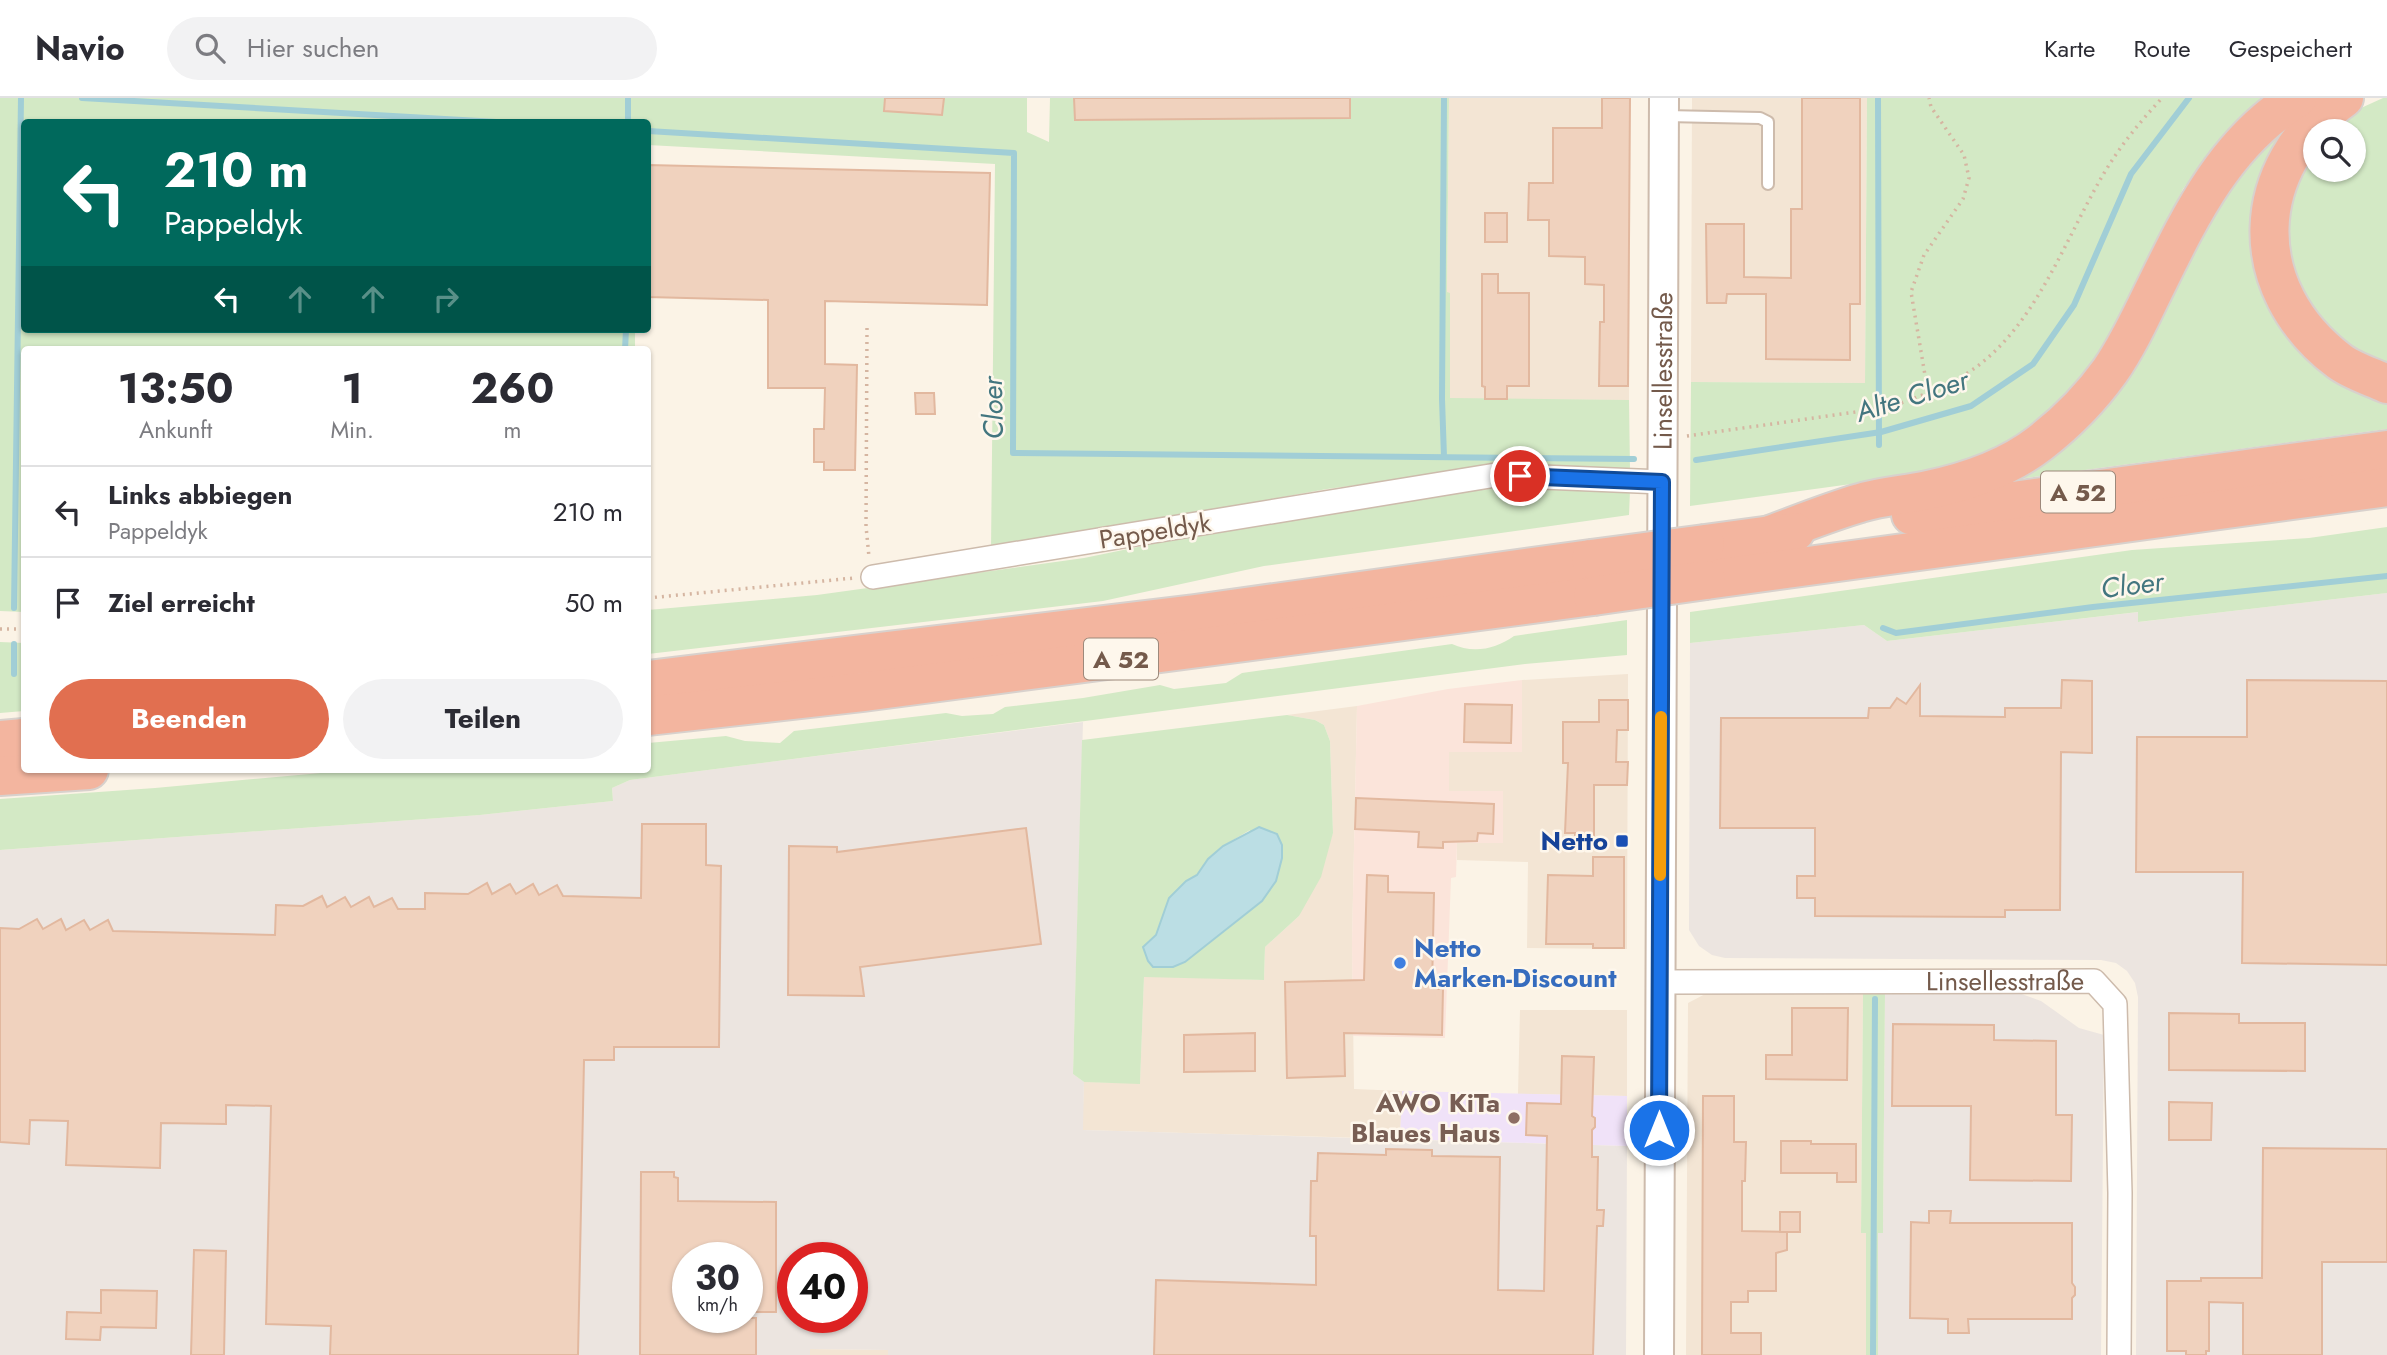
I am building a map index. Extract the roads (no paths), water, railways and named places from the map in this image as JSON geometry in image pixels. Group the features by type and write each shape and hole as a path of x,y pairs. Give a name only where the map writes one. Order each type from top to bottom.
{"highway":[{"path":"1770,535 1862,502 1930,490 1991,471 2038,445 2058,429 2078,412 2111,369 2210,184 2242,142 2281,108 2297,98"},
{"path":"2344,98 2312,124 2285,163 2271,203 2269,245 2281,291 2307,331 2340,362 2387,384"},
{"name":"A 52","path":"1706,562 1770,535 2387,450"},
{"name":"A 52","path":"651,716 877,690 1706,562 2387,487"},
{"name":"A 52","path":"651,680 1195,614 1592,578"},
{"path":"0,740 21,738"},
{"path":"0,776 44,773"}],"street":[{"name":"Linsellesstraße","path":"1659,1355 1664,107"},
{"name":"Pappeldyk","path":"873,577 1496,475 1662,482"},
{"name":"Linsellesstraße","path":"1660,982 2094,981 2115,1004 2120,1193 2119,1355"}],"lane":[{"path":"1664,107 1760,118 1768,122 1768,184"}],"water":[{"path":"1259,827 1277,834 1282,845 1282,858 1276,881 1262,901 1185,962 1173,967 1153,967 1143,947 1156,935 1169,898 1186,881 1197,875 1208,859 1223,846"}],"waterway":[{"path":"14,608 21,98"},
{"name":"Cloer","path":"82,98 445,119"},
{"path":"628,98 628,119"},
{"path":"1444,98 1444,457"},
{"path":"1878,98 1879,445"},
{"name":"Alte Cloer","path":"1696,460 1881,432 1971,406 2033,364 2074,305 2131,174 2189,98"},
{"name":"Cloer","path":"651,131 1014,153 1013,453 1634,459"},
{"path":"625,346 626,333"},
{"name":"Cloer","path":"1883,628 1896,633 2093,607 2387,576"},
{"path":"14,644 14,674"},
{"path":"1873,1355 1875,999"}],"place":[{"name":"Netto","path":"1622,841"},
{"name":"Netto Marken-Discount","path":"1400,963"},
{"name":"AWO KiTa Blaues Haus","path":"1514,1118"}]}
